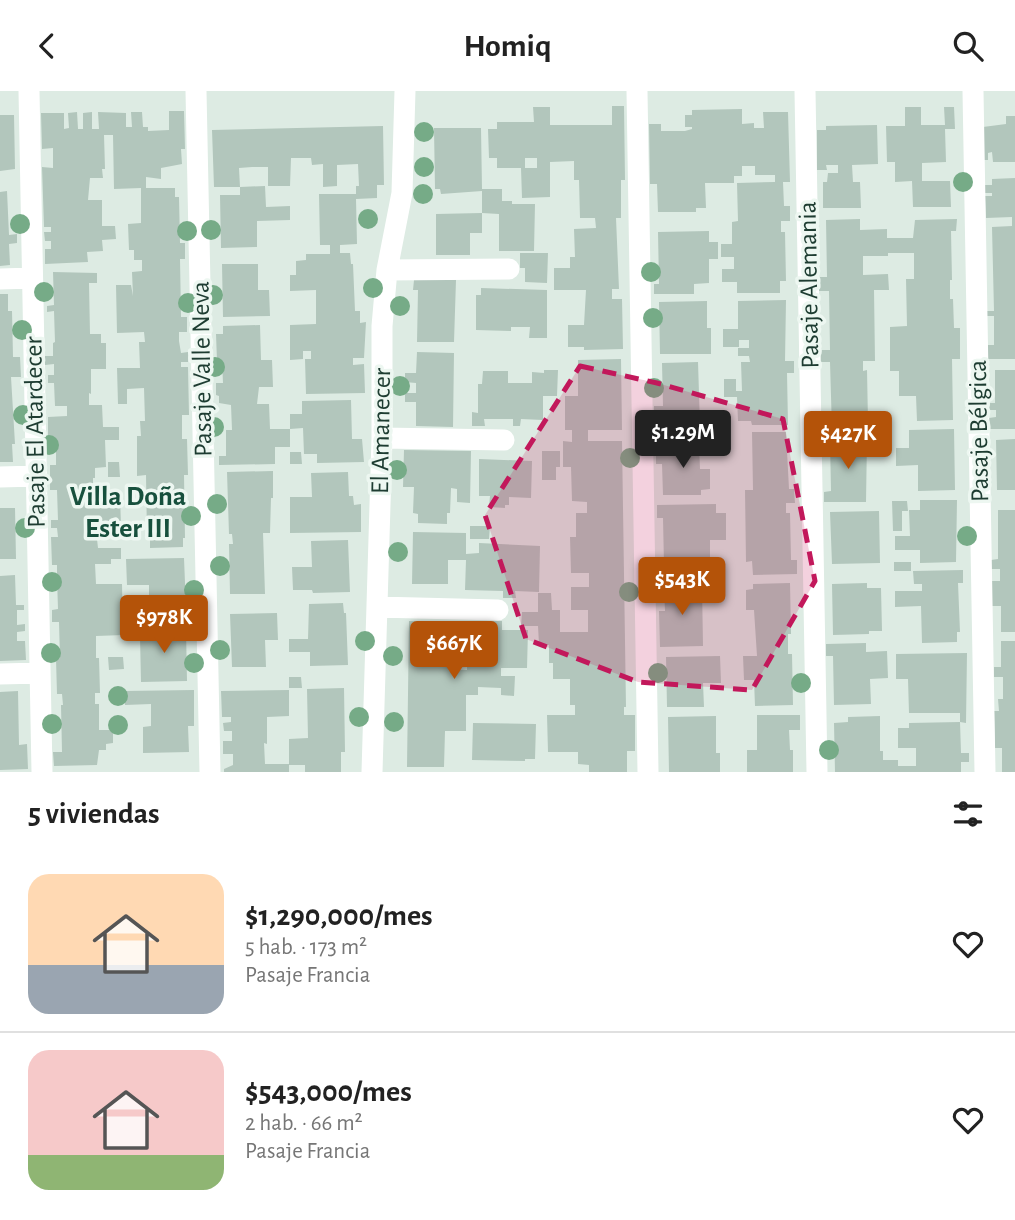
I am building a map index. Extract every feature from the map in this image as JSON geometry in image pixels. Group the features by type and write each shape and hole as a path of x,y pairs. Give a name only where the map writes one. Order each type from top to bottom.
{"street":[{"name":"Pasaje El Atardecer","path":"29,91 42,772"},
{"name":"Pasaje Valle Neva","path":"196,91 210,772"},
{"name":"El Amanecer","path":"372,772 382,438 382,326 387,270 402,193 405,91"},
{"path":"638,91 648,772"},
{"name":"Pasaje Alemania","path":"805,91 817,772"},
{"name":"Pasaje Bélgica","path":"973,91 985,772"},
{"path":"387,270 509,269"},
{"path":"0,279 32,278"},
{"path":"382,438 504,440"},
{"path":"0,477 36,476"},
{"path":"377,607 498,610"},
{"path":"0,674 40,673"}],"highlighted area":[{"path":"580,366 657,383 783,419 815,581 752,690 638,682 526,639 485,515"}],"building":[{"path":"612,106 624,106 625,180 621,180 621,218 616,218 619,289 612,289 612,299 622,299 623,349 584,350 584,347 568,347 568,325 584,325 586,290 554,290 554,268 570,268 570,257 575,257 574,229 596,228 595,218 580,218 579,180 574,180 574,161 550,162 550,197 522,198 521,168 497,168 497,158 489,158 488,129 497,129 497,122 534,122 533,107 550,107 550,125 612,125","holes":["525,158 537,158 537,168 525,168"]},
{"path":"905,107 921,107 921,125 945,125 944,107 954,107 955,129 945,129 946,162 922,163 922,181 950,181 951,207 913,207 912,181 895,182 895,162 887,162 886,126 905,126"},
{"path":"742,109 742,124 754,123 754,128 764,128 763,112 788,112 790,182 783,182 784,206 790,206 790,221 781,221 781,232 785,232 786,281 780,281 780,293 737,293 737,282 722,282 722,269 734,269 734,257 721,257 721,244 732,244 732,222 738,221 737,183 775,182 775,175 755,175 755,166 742,166 742,176 734,176 734,183 705,183 706,208 696,208 696,212 658,212 657,184 650,184 649,124 661,124 661,131 685,131 692,129 685,127 685,115 692,115 692,110"},
{"path":"169,111 184,111 185,149 181,149 182,164 161,168 161,179 146,177 146,188 175,188 175,197 179,197 180,243 185,243 185,259 180,259 181,317 187,317 187,332 179,332 179,341 181,353 188,352 188,362 181,362 181,367 188,367 189,415 182,415 182,439 187,439 188,475 184,475 183,547 150,548 150,538 147,538 146,475 137,476 137,436 141,436 140,421 145,421 144,388 127,389 127,404 118,404 117,368 140,368 139,342 145,342 144,332 117,333 116,285 131,285 133,296 132,272 142,271 142,260 134,260 134,250 129,250 128,224 141,223 141,188 114,189 113,135 104,135 103,178 90,178 88,200 102,200 102,226 115,226 116,239 102,240 103,251 87,252 88,262 45,264 45,249 51,249 51,241 45,241 44,232 51,232 51,227 44,227 42,167 53,168 53,148 42,149 41,113 64,113 64,129 69,128 68,113 77,112 78,129 83,129 83,113 92,112 92,129 99,129 98,112 126,113 126,127 132,127 131,112 142,112 143,127 148,127 148,131 169,130"},
{"path":"0,115 14,115 15,169 0,171"},
{"path":"1006,116 1015,116 1015,162 993,162 992,152 988,153 988,160 984,160 983,127 1006,124"},
{"path":"877,125 878,164 852,165 853,182 860,182 861,208 823,208 823,182 827,182 828,173 838,173 838,165 826,165 827,170 817,170 817,130 826,130 826,126"},
{"path":"383,126 384,185 377,185 377,198 356,199 357,244 340,245 340,253 350,253 355,311 360,311 360,323 366,322 364,358 353,358 353,365 364,364 365,393 306,394 305,359 311,359 311,351 303,351 303,359 290,360 290,325 316,324 316,290 290,291 290,275 296,275 296,261 306,260 306,254 330,254 330,245 320,245 319,194 356,194 356,186 359,186 358,164 337,165 337,186 323,187 323,164 312,165 311,158 291,158 290,186 268,186 268,167 252,167 239,168 240,187 214,187 212,130"},
{"path":"434,128 481,128 482,189 502,189 502,201 512,201 512,204 535,204 534,251 499,251 499,214 482,213 482,191 441,194 440,189 435,189"},
{"path":"1015,178 1015,359 988,359 987,345 994,345 994,316 987,316 987,311 994,311 992,227 1012,226 1012,217 986,218 985,196 992,196 992,193 985,193 984,185 992,185 992,179"},
{"path":"265,186 266,207 290,206 290,220 257,221 257,247 221,248 220,195 240,195 240,187"},
{"path":"7,191 9,235 17,234 17,243 9,244 10,265 0,266 0,192"},
{"path":"482,213 482,233 470,233 470,255 436,255 436,214"},
{"path":"860,219 860,230 887,229 887,238 913,238 915,220 957,219 956,231 951,231 950,299 953,299 954,328 960,328 960,359 952,359 953,420 917,421 916,396 899,396 899,371 890,371 890,327 907,326 906,279 914,279 914,253 888,253 888,256 863,256 863,275 888,274 889,290 874,290 875,361 863,361 863,371 867,370 868,422 861,423 861,430 832,430 830,362 821,362 821,350 830,350 829,291 819,291 819,277 827,277 826,220"},
{"path":"709,231 709,242 718,242 718,259 709,259 709,283 694,284 694,294 654,294 654,284 659,284 658,232"},
{"path":"520,253 548,253 547,283 525,282 525,268 520,268"},
{"path":"222,264 258,264 258,290 269,290 270,316 223,317"},
{"path":"53,272 97,273 97,283 89,283 90,334 101,334 101,343 106,343 106,369 91,369 89,405 102,405 103,427 119,427 119,440 105,440 106,467 95,468 93,478 93,496 120,495 121,527 106,527 107,539 97,539 98,548 121,548 121,559 111,559 111,564 95,564 96,584 122,584 123,635 96,636 100,693 95,693 95,704 99,704 99,730 113,730 113,743 106,744 106,750 99,750 97,765 54,766 53,752 62,752 63,705 62,694 57,694 59,622 52,622 52,610 58,609 57,578 52,579 52,574 57,574 57,565 52,565 51,537 58,537 57,528 51,528 51,520 58,520 57,490 50,490 50,465 56,465 56,441 48,442 48,417 67,416 67,406 55,406 54,383 48,383 48,375 54,375 54,364 45,365 45,356 53,356 55,342 54,311 47,312 47,306 54,305"},
{"path":"414,280 456,280 454,342 417,342 418,290 413,290"},
{"path":"481,288 547,290 547,338 529,338 530,327 511,327 511,331 476,330 476,295 481,295"},
{"path":"0,294 8,294 8,311 12,311 13,357 20,357 21,377 11,377 15,444 12,444 13,462 0,462"},
{"path":"786,300 785,361 794,361 794,373 787,373 788,425 752,425 751,421 738,421 737,397 724,397 724,379 736,379 736,391 742,391 741,362 750,362 749,356 738,356 738,348 749,348 749,340 739,340 739,347 723,347 723,329 738,329 738,301"},
{"path":"707,301 711,354 660,354 659,302"},
{"path":"260,325 261,360 272,360 273,387 259,387 257,404 269,404 270,429 290,429 290,447 275,447 275,464 219,465 219,456 226,456 226,430 232,430 231,405 219,403 219,396 216,395 216,383 223,383 222,361 217,361 216,334 223,334 223,326"},
{"path":"417,352 454,353 453,427 416,426 416,402 405,402 405,393 416,393 416,383 405,382 405,373 416,373"},
{"path":"621,359 622,430 588,430 588,441 622,441 624,715 635,715 635,751 627,751 627,772 589,772 589,765 578,764 578,752 548,752 547,715 575,715 575,705 570,705 570,679 553,679 553,663 549,663 549,645 539,644 538,626 521,626 522,612 538,612 538,593 551,593 552,610 560,610 560,632 588,632 588,610 571,610 571,587 589,587 589,573 571,573 570,537 576,537 576,513 587,513 587,502 572,501 571,467 563,467 563,441 572,442 572,430 565,430 565,396 578,396 578,360"},
{"path":"698,362 700,425 697,424 697,434 664,434 660,414 663,414 663,411 654,412 654,406 663,406 662,363"},
{"path":"544,370 558,370 557,396 543,396 543,420 521,419 520,426 513,426 513,419 484,419 485,426 472,426 472,412 478,413 478,384 482,384 483,371 508,371 508,383 532,383 532,372 544,373"},
{"path":"995,370 1015,370 1015,429 989,429 989,418 996,417 996,410 988,410 988,403 995,403"},
{"path":"351,400 352,439 362,439 364,462 317,463 317,454 304,454 303,428 290,429 290,414 302,414 302,401"},
{"path":"954,429 955,490 918,491 918,465 896,466 896,448 909,448 909,430"},
{"path":"752,432 786,432 789,489 794,489 795,503 786,503 786,513 790,513 791,560 797,560 797,574 753,575 752,561 746,562 745,490 753,490"},
{"path":"867,439 866,502 824,502 824,492 831,491 830,440"},
{"path":"1015,439 1015,490 997,490 996,440"},
{"path":"699,444 700,469 710,469 710,489 701,490 701,495 663,495 662,464 656,464 656,456 662,455 662,445"},
{"path":"404,450 471,451 470,503 457,502 457,489 451,488 447,524 418,523 418,514 413,513 414,487 403,487"},
{"path":"542,451 560,451 560,467 556,467 556,480 542,480"},
{"path":"290,452 301,452 302,464 290,464"},
{"path":"479,459 532,461 531,498 509,497 509,505 505,505 505,508 489,507 490,496 479,496"},
{"path":"108,462 119,462 120,477 108,477"},
{"path":"273,471 270,533 263,533 265,594 230,594 229,544 233,544 232,534 229,534 227,472"},
{"path":"348,472 349,496 353,496 354,505 361,504 361,532 290,533 290,497 312,497 311,473"},
{"path":"920,500 957,500 956,562 920,563 920,550 895,550 895,536 910,536 909,510 920,510"},
{"path":"892,501 907,501 908,511 902,511 902,531 893,531"},
{"path":"716,504 716,513 726,513 726,540 710,540 710,563 700,563 700,575 667,575 667,565 664,565 663,518 657,518 657,505"},
{"path":"0,508 15,508 16,559 0,559"},
{"path":"998,510 1015,510 1015,632 1001,632 1001,606 992,606 992,581 1000,581 1000,569 991,569 991,560 998,559"},
{"path":"879,511 880,563 832,564 830,512"},
{"path":"470,526 490,526 489,539 470,539"},
{"path":"413,532 466,533 466,554 479,553 479,543 540,546 539,592 515,591 516,598 503,598 503,591 465,590 466,560 448,560 448,584 412,584"},
{"path":"348,540 350,592 313,593 312,590 293,590 292,567 312,567 311,541"},
{"path":"184,558 186,608 149,609 149,585 127,585 126,559"},
{"path":"894,562 911,562 911,571 894,571"},
{"path":"963,570 963,583 958,583 960,632 957,632 957,642 922,643 921,606 895,607 895,591 922,591 922,584 914,584 913,571"},
{"path":"15,575 16,605 24,605 24,610 17,610 17,625 25,624 25,631 17,632 17,641 25,641 26,660 0,661 0,576"},
{"path":"790,583 791,634 788,634 788,654 792,654 793,705 755,706 754,680 744,680 743,656 757,656 754,610 746,610 746,590 753,589 753,584"},
{"path":"867,583 867,588 881,588 882,631 833,635 832,584"},
{"path":"702,586 703,646 660,647 659,611 665,611 664,587"},
{"path":"343,603 346,613 348,665 310,666 310,652 289,652 289,639 308,639 309,604"},
{"path":"277,613 278,640 265,640 266,667 232,667 230,614"},
{"path":"177,620 178,630 186,629 187,681 141,682 140,636 145,636 145,631 165,630 165,621"},
{"path":"409,621 448,622 448,669 467,670 468,621 502,621 502,630 528,630 527,668 501,668 501,676 515,676 514,696 501,695 501,688 478,687 478,695 466,695 466,731 445,731 444,767 407,767"},
{"path":"1001,641 1015,641 1015,772 1002,772 1002,748 995,748 994,711 999,711 998,699 1003,699 1003,677 994,677 994,667 1001,667"},
{"path":"866,643 866,652 887,651 888,678 870,679 871,704 834,705 833,656 826,656 826,644"},
{"path":"967,653 966,723 960,722 960,713 909,713 908,679 896,679 896,654"},
{"path":"720,656 721,683 703,683 704,707 667,707 666,657"},
{"path":"108,657 123,657 124,669 109,670"},
{"path":"289,677 301,677 302,688 289,688"},
{"path":"344,688 345,752 341,752 341,772 305,772 305,765 289,765 289,772 224,772 224,769 233,765 233,754 223,754 223,741 232,741 232,731 224,731 223,723 231,722 231,717 222,717 221,691 289,690 289,716 267,717 267,744 264,743 265,764 289,764 289,739 308,738 307,689"},
{"path":"194,690 194,726 188,726 189,752 143,753 143,727 151,726 151,704 125,705 125,691"},
{"path":"18,691 19,745 27,744 28,769 0,770 0,692"},
{"path":"757,715 800,715 800,730 789,730 793,772 747,772 747,750 757,750"},
{"path":"716,716 716,753 720,753 720,772 669,772 668,717"},
{"path":"880,716 880,751 883,751 883,760 898,760 898,766 916,766 916,748 898,748 898,728 909,728 909,723 960,722 961,753 969,753 969,762 961,762 961,772 835,772 834,723 848,722 848,717"},
{"path":"473,723 536,724 535,759 472,760"}],"district":[{"name":"Villa Doña Ester III","path":"128,513"}]}
